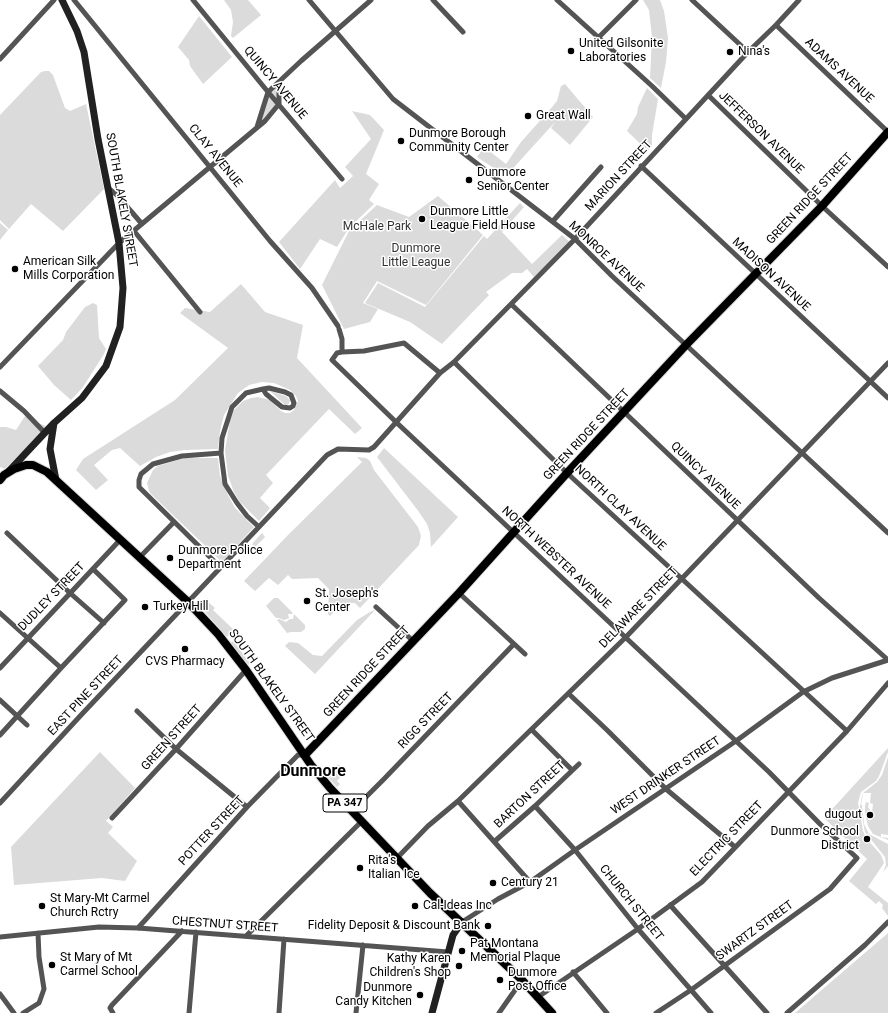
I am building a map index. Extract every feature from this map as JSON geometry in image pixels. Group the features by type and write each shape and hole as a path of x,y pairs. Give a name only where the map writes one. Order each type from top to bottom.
{"main road":[{"name":"SOUTH BLAKELY STREET","path":"2,478 54,423 82,398 106,366 120,327 123,288 118,243 84,52 77,31 62,0"},
{"name":"GREEN RIDGE STREET","path":"305,755 412,640 459,593 567,473 686,345 822,206 888,132"},
{"path":"54,423 50,449 56,480"},
{"name":"SOUTH BLAKELY STREET","path":"2,478 19,467 33,466 47,472 188,602 218,634 246,670 283,726 311,765 330,788 430,893 462,922"},
{"path":"432,1013 453,935 462,922"},
{"name":"PA 347","path":"462,922 522,980 552,1013"}],"street":[{"path":"0,58 54,0"},
{"name":"CLAY AVENUE","path":"74,0 270,241 312,288 339,327 342,339 342,352"},
{"name":"QUINCY AVENUE","path":"193,0 268,92 342,179"},
{"name":"MONROE AVENUE","path":"309,0 393,99 575,239 686,345 888,532"},
{"path":"257,128 268,92 371,0"},
{"path":"433,0 463,32"},
{"path":"557,0 599,37 686,119"},
{"path":"599,37 636,0"},
{"path":"692,0 748,52"},
{"name":"MARION STREET","path":"369,450 374,447 397,423 440,373 454,362 575,239 641,166 799,0"},
{"name":"ADAMS AVENUE","path":"776,25 888,132"},
{"path":"0,367 118,243 265,121 279,104 279,82"},
{"name":"JEFFERSON AVENUE","path":"708,95 822,206 888,267"},
{"name":"MADISON AVENUE","path":"641,166 888,398"},
{"path":"553,221 601,168"},
{"path":"107,187 117,195 142,224"},
{"path":"134,231 200,312"},
{"name":"QUINCY AVENUE","path":"511,304 819,598 888,660"},
{"path":"342,352 364,352 404,343 440,373"},
{"name":"NORTH WEBSTER AVENUE","path":"342,352 337,353 333,357 333,362 736,741 820,824 857,858"},
{"name":"NORTH CLAY AVENUE","path":"454,362 567,473 847,731"},
{"name":"DELAWARE STREET","path":"397,858 428,826 458,801 532,730 626,637 888,363"},
{"path":"259,527 247,516 225,484 221,453 222,438 232,407 246,393 263,389 269,388 286,392 291,395 294,403 293,406 290,408 282,407 266,394 263,389"},
{"path":"0,391 24,411 45,433"},
{"name":"EAST PINE STREET","path":"0,803 87,708 326,455 332,451 343,449 369,450"},
{"path":"220,567 138,487 141,474 153,464 182,456 221,453"},
{"path":"139,558 174,522"},
{"path":"7,533 104,623"},
{"name":"DUDLEY STREET","path":"0,668 120,540"},
{"path":"0,735 125,600 93,569"},
{"path":"459,593 513,645 525,654"},
{"path":"376,607 412,640"},
{"path":"0,613 61,668"},
{"name":"RIGG STREET","path":"352,811 513,645"},
{"name":"WEST DRINKER STREET","path":"462,922 498,899 530,882 736,741 803,692 832,678 888,660"},
{"name":"GREEN STREET","path":"112,818 246,670"},
{"name":"ELECTRIC STREET","path":"538,997 638,929 702,882 847,731 888,683"},
{"path":"569,694 666,789 735,847"},
{"path":"0,700 27,725"},
{"path":"137,711 176,749 247,807"},
{"path":"532,730 572,770"},
{"name":"POTTER STREET","path":"138,928 247,807 298,755 305,755"},
{"name":"BARTON STREET","path":"495,842 579,764"},
{"path":"458,801 530,882"},
{"name":"CHURCH STREET","path":"535,806 575,850 638,929 711,1013"},
{"path":"246,936 362,821"},
{"name":"SWARTZ STREET","path":"656,1013 691,990 830,889 857,858"},
{"path":"670,905 767,1013"},
{"path":"787,1013 865,945 888,922"},
{"name":"CHESTNUT STREET","path":"0,936 99,927 138,928 448,952"},
{"path":"112,1012 110,1008 112,1005 182,931"},
{"path":"189,1013 196,932"},
{"path":"24,1013 39,1003 44,990 39,957 38,933"},
{"path":"279,1013 284,939"},
{"path":"356,1013 363,945"},
{"path":"573,972 607,1013"},
{"path":"499,1013 522,980"},
{"path":"0,994 14,1013"}],"green space":[{"path":"224,0 248,0 261,15 233,38 231,36 233,22 231,10"},
{"path":"643,0 660,0 664,11 668,38 666,62 661,88 650,78 652,37 649,10"},
{"path":"199,16 232,57 203,84 190,66 189,60 178,47"},
{"path":"49,71 53,75 65,108 70,111 86,104 104,189 63,231 31,204 9,229 0,220 0,115 41,72"},
{"path":"279,82 279,104 257,128 268,92"},
{"path":"565,84 593,117 570,145 551,128 556,121 506,176 477,157 484,147 506,164 521,142 557,101 561,86"},
{"path":"647,88 658,99 652,135 652,145 648,151 627,131 637,114 638,107"},
{"path":"352,111 370,115 384,130 366,174 379,184 369,200 374,204 349,228 337,247 320,239 300,269 279,242 335,180 340,188 353,176 345,167 371,139"},
{"name":"Dunmore Little League","path":"438,196 483,235 426,305 377,281 363,303 378,309 370,322 344,329 322,285 349,231 377,205 409,217"},
{"path":"520,203 524,207 502,232 532,264 562,235 570,242 534,277 527,269 522,273 512,273 486,292 489,295 442,344 410,322 365,303 378,283 425,307 484,236 487,239"},
{"path":"0,223 8,230 0,240"},
{"path":"241,284 265,312 303,325 297,358 362,428 355,434 329,409 266,475 273,483 260,498 270,508 259,521 240,502 234,492 228,476 225,450 230,421 234,410 243,401 251,398 258,397 270,400 285,413 290,413 294,410 298,401 296,396 290,390 274,383 262,382 249,385 238,393 224,415 218,449 170,452 156,457 140,466 120,448 112,450 94,465 108,480 96,490 76,470 83,459 175,400 228,348 180,313 185,308 210,312"},
{"path":"93,303 97,305 99,338 106,349 83,387 71,400 54,385 38,366 63,340 66,332 85,307"},
{"path":"270,391 286,396 290,400 289,404 284,404"},
{"path":"25,416 47,427 5,469 0,467 0,427 16,430"},
{"path":"384,448 458,517 431,547 430,533 427,524 377,457"},
{"path":"357,457 366,458 370,461 374,470 418,527 421,536 419,545 360,608 355,603 350,603 347,607 343,603 330,616 328,614 329,589 318,578 292,579 288,575 278,585 269,578 255,591 244,581 362,462"},
{"path":"185,458 218,458 220,476 229,497 235,508 254,527 222,562 149,491 147,483 153,470 158,466"},
{"path":"262,533 265,537 255,547 252,544"},
{"path":"207,598 209,600 208,602 215,608 213,610 234,630 227,637 200,606"},
{"path":"274,598 278,598 293,613 288,614 289,618 284,620 276,618 266,606"},
{"path":"375,610 315,674 285,646 289,642 298,643 313,655 322,656 357,620"},
{"path":"294,614 305,625 305,629 301,632 287,633 277,620 279,619 286,622 293,619"},
{"path":"233,641 250,663 248,665 231,643"},
{"path":"888,748 888,752 879,776 876,781 861,792 858,803 863,831 867,839 881,855 884,863 868,887 888,903 888,916 882,908 883,905 879,901 876,904 849,881 867,859 824,818"},
{"path":"100,752 135,788 106,821 113,827 108,833 137,861 125,881 102,878 14,885 11,847"},
{"path":"888,757 888,835 881,834 881,837 888,838 888,840 873,834 868,826 865,806 866,802 869,803 868,807 870,810 868,820 871,820 873,804 870,803 871,793 863,793 877,782 882,775"},
{"path":"338,764 346,771 337,781 340,784 337,787 327,776"},
{"path":"863,793 861,805 864,824 869,834 888,844 888,866 883,872 886,865 885,857 865,832 860,807"},
{"path":"888,933 888,1013 795,1013 817,994"}],"place":[{"name":"United Gilsonite Laboratories","path":"571,51"},
{"name":"Nina's","path":"730,52"},
{"name":"Great Wall","path":"528,116"},
{"name":"Dunmore Borough Community Center","path":"401,141"},
{"name":"Dunmore Senior Center","path":"469,180"},
{"name":"Dunmore Little League Field House","path":"422,219"},
{"name":"American Silk Mills Corporation","path":"15,269"},
{"name":"Dunmore Police Department","path":"170,558"},
{"name":"St. Joseph's Center","path":"307,601"},
{"name":"Turkey Hill","path":"145,607"},
{"name":"CVS Pharmacy","path":"185,649"},
{"name":"dugout","path":"870,815"},
{"name":"Dunmore School District","path":"867,839"},
{"name":"Rita's Italian Ice","path":"360,868"},
{"name":"Century 21","path":"493,883"},
{"name":"St Mary-Mt Carmel Church Rctry","path":"42,906"},
{"name":"Cal-Ideas Inc","path":"415,906"},
{"name":"Fidelity Deposit & Discount Bank","path":"488,926"},
{"name":"Pat Montana Memorial Plaque","path":"462,951"},
{"name":"St Mary of Mt Carmel School","path":"52,965"},
{"name":"Kathy Karen Children's Shop","path":"459,966"},
{"name":"Dunmore Post Office","path":"500,980"},
{"name":"Dunmore Candy Kitchen","path":"420,995"}],"district":[{"name":"Dunmore","path":"313,772"}],"park label":[{"name":"McHale Park","path":"377,227"}]}
